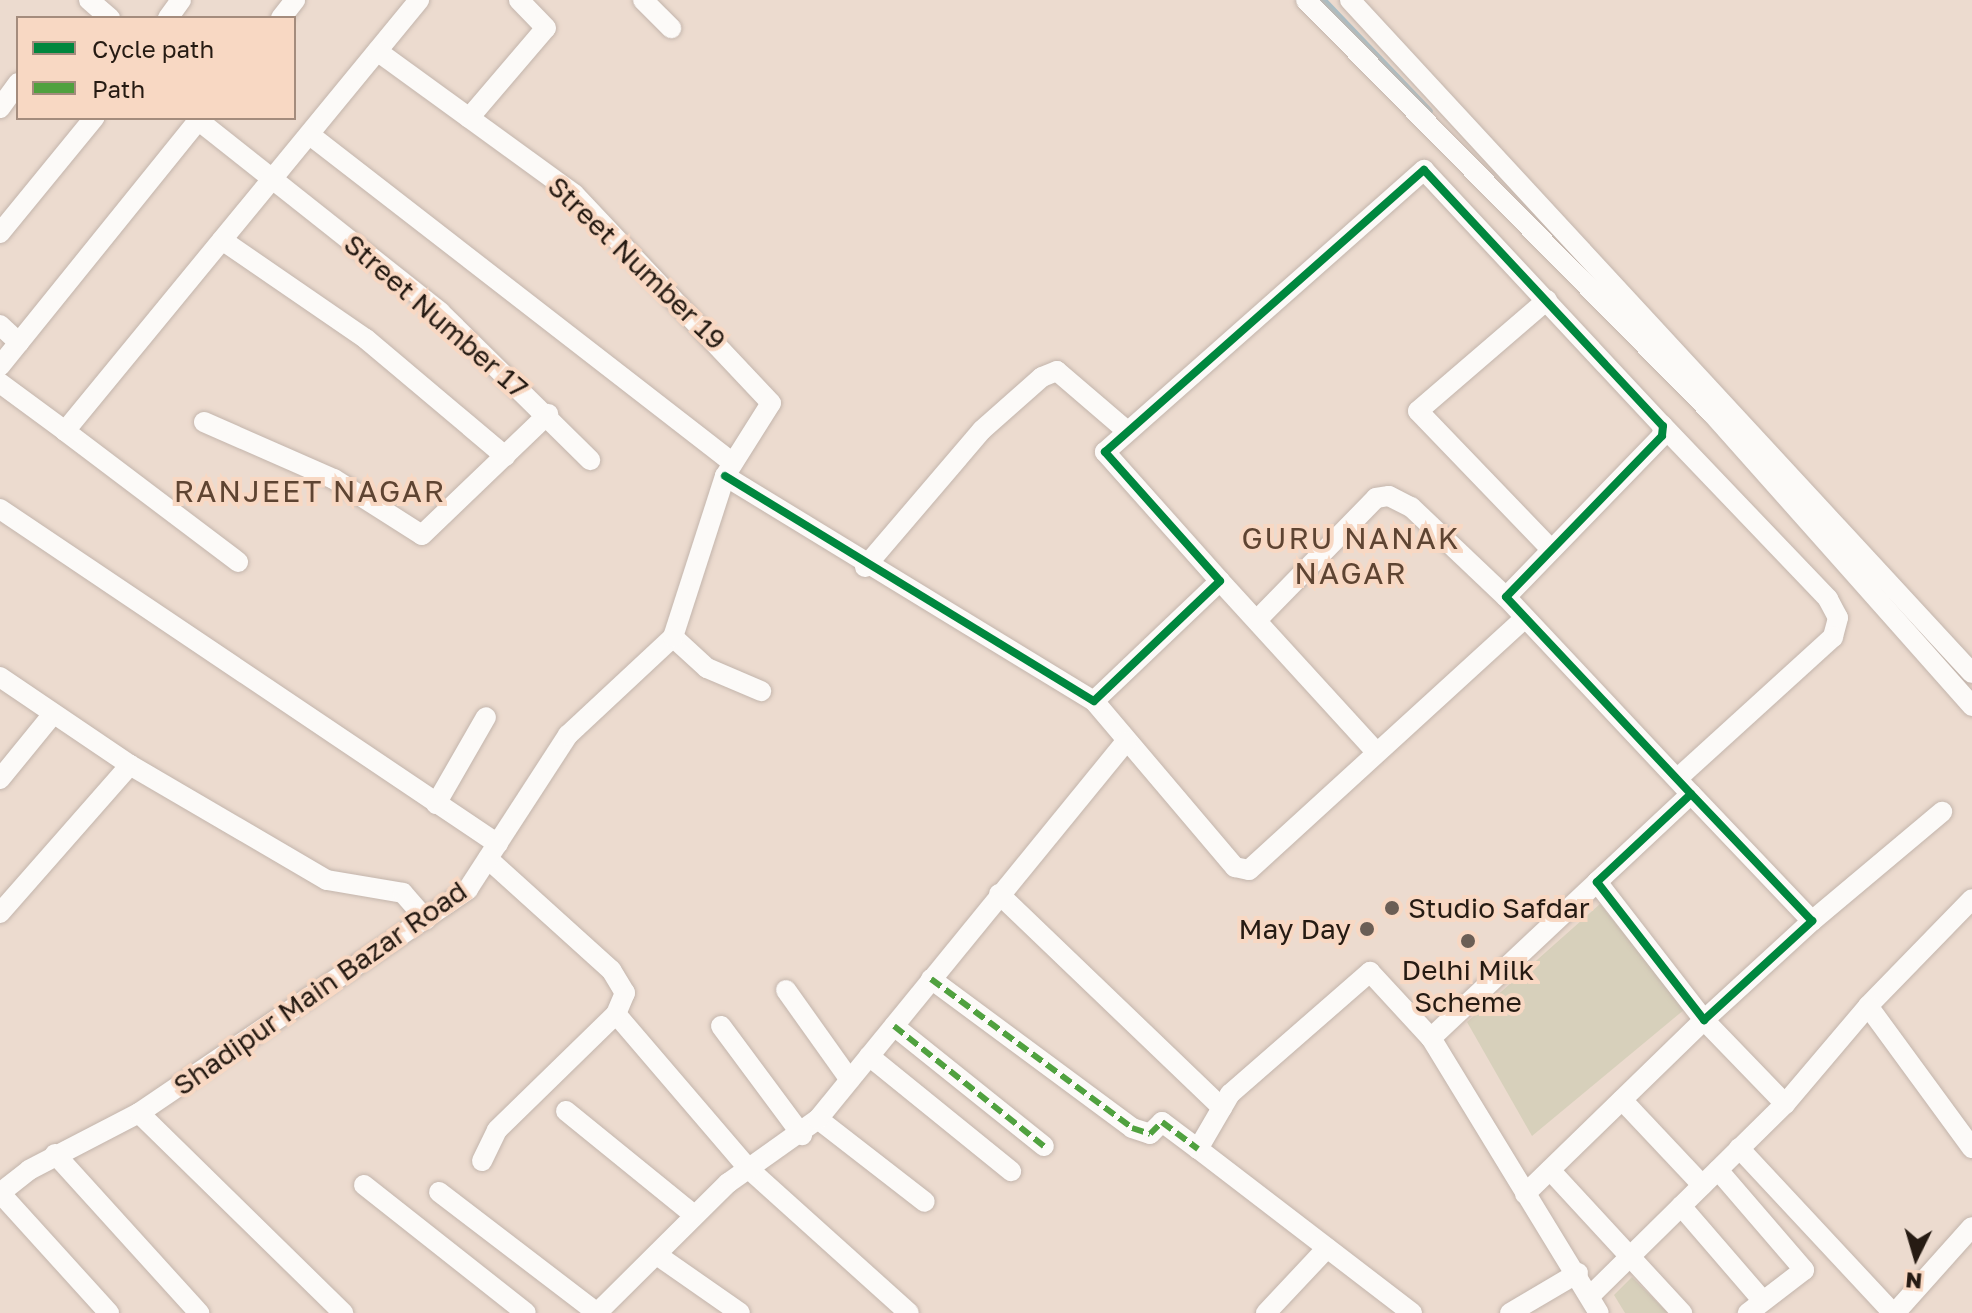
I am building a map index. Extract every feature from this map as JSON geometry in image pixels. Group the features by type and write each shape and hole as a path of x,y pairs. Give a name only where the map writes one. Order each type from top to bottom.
{"street":[{"path":"89,0 108,16"},
{"path":"283,16 295,0"},
{"path":"65,431 419,0"},
{"path":"469,118 546,28 519,0"},
{"path":"643,0 671,28"},
{"path":"1306,0 1712,413 1972,706"},
{"path":"1350,0 1972,673"},
{"name":"Street Number 19","path":"377,51 574,194 772,399"},
{"path":"0,108 16,86"},
{"path":"0,233 92,120"},
{"path":"0,366 198,120"},
{"name":"Street Number 17","path":"200,120 440,312 548,414 590,460"},
{"path":"310,135 729,470 865,567 1094,701 1126,742 1242,871 1524,619"},
{"path":"1376,752 1258,619 1220,581 1216,568 1105,458 1127,431 1420,170 1547,300 1828,599 1838,618 1833,637 1685,786 1597,882 1431,1038"},
{"path":"222,240 359,333 505,456"},
{"path":"1547,300 1418,411 1551,549"},
{"path":"0,325 19,343"},
{"path":"865,567 982,430 1042,377 1057,371 1127,431"},
{"path":"0,383 238,562"},
{"name":"Shadipur Main Bazar Road","path":"0,1193 55,1154 139,1113 468,889 568,735 673,637 729,470 772,399"},
{"path":"204,422 334,479 422,535 548,414"},
{"path":"1506,597 1662,436 1661,424"},
{"path":"1258,619 1376,498 1389,496 1442,534 1506,597 1812,921"},
{"path":"0,509 436,804 493,852 619,978 624,1003 616,1014 497,1130 482,1161"},
{"path":"1094,701 1220,581"},
{"path":"673,637 707,668 761,691"},
{"path":"0,677 130,765 327,880 403,893 426,919"},
{"path":"0,779 53,714"},
{"path":"436,804 486,717"},
{"path":"439,1192 597,1313 694,1215 749,1169 802,1135 818,1119 1126,742"},
{"path":"0,913 130,765"},
{"path":"1525,1194 1704,1020 1812,921 1942,812"},
{"path":"1597,882 1704,1020 1785,1104"},
{"path":"999,894 1222,1108"},
{"path":"1198,1149 1222,1108 1370,972 1431,1038 1595,1304 1631,1255 1785,1104 1868,1006 1972,899"},
{"path":"931,979 1132,1128 1150,1134 1162,1122 1412,1313"},
{"path":"786,990 850,1080"},
{"path":"1868,1006 1972,1148"},
{"path":"616,1014 749,1169 909,1313"},
{"path":"721,1026 802,1135"},
{"path":"894,1026 1044,1146"},
{"path":"869,1056 1011,1171"},
{"path":"1622,1100 1702,1185"},
{"path":"566,1111 694,1215"},
{"path":"139,1113 343,1313"},
{"path":"818,1119 925,1202"},
{"path":"1739,1148 1894,1313 1972,1227"},
{"path":"55,1154 199,1313"},
{"path":"1550,1170 1682,1313"},
{"path":"1681,1206 1756,1307 1804,1270 1718,1170"},
{"path":"364,1185 526,1313"},
{"path":"0,1193 109,1313"},
{"path":"1266,1313 1327,1248"},
{"path":"657,1255 740,1313"},
{"path":"1510,1313 1578,1273"}],"shaded area":[{"path":"1600,904 1685,1009 1532,1136 1467,1022"},
{"path":"1632,1277 1668,1313 1625,1313 1614,1295"}],"waterway":[{"path":"1323,0 1429,111"}],"marked path":[{"path":"931,979 1132,1128 1150,1134 1162,1122 1198,1149"},
{"path":"894,1026 1044,1146"}],"cycle path":[{"path":"725,476 1094,701 1220,581 1105,452 1424,170 1663,426 1662,436 1506,597 1691,794 1597,882 1704,1020 1812,921 1691,794"}],"place":[{"name":"Studio Safdar","path":"1392,908"},
{"name":"May Day","path":"1367,929"},
{"name":"Delhi Milk Scheme","path":"1468,941"}],"district":[{"name":"RANJEET NAGAR","path":"310,491"},
{"name":"GURU NANAK NAGAR","path":"1351,555"}]}
